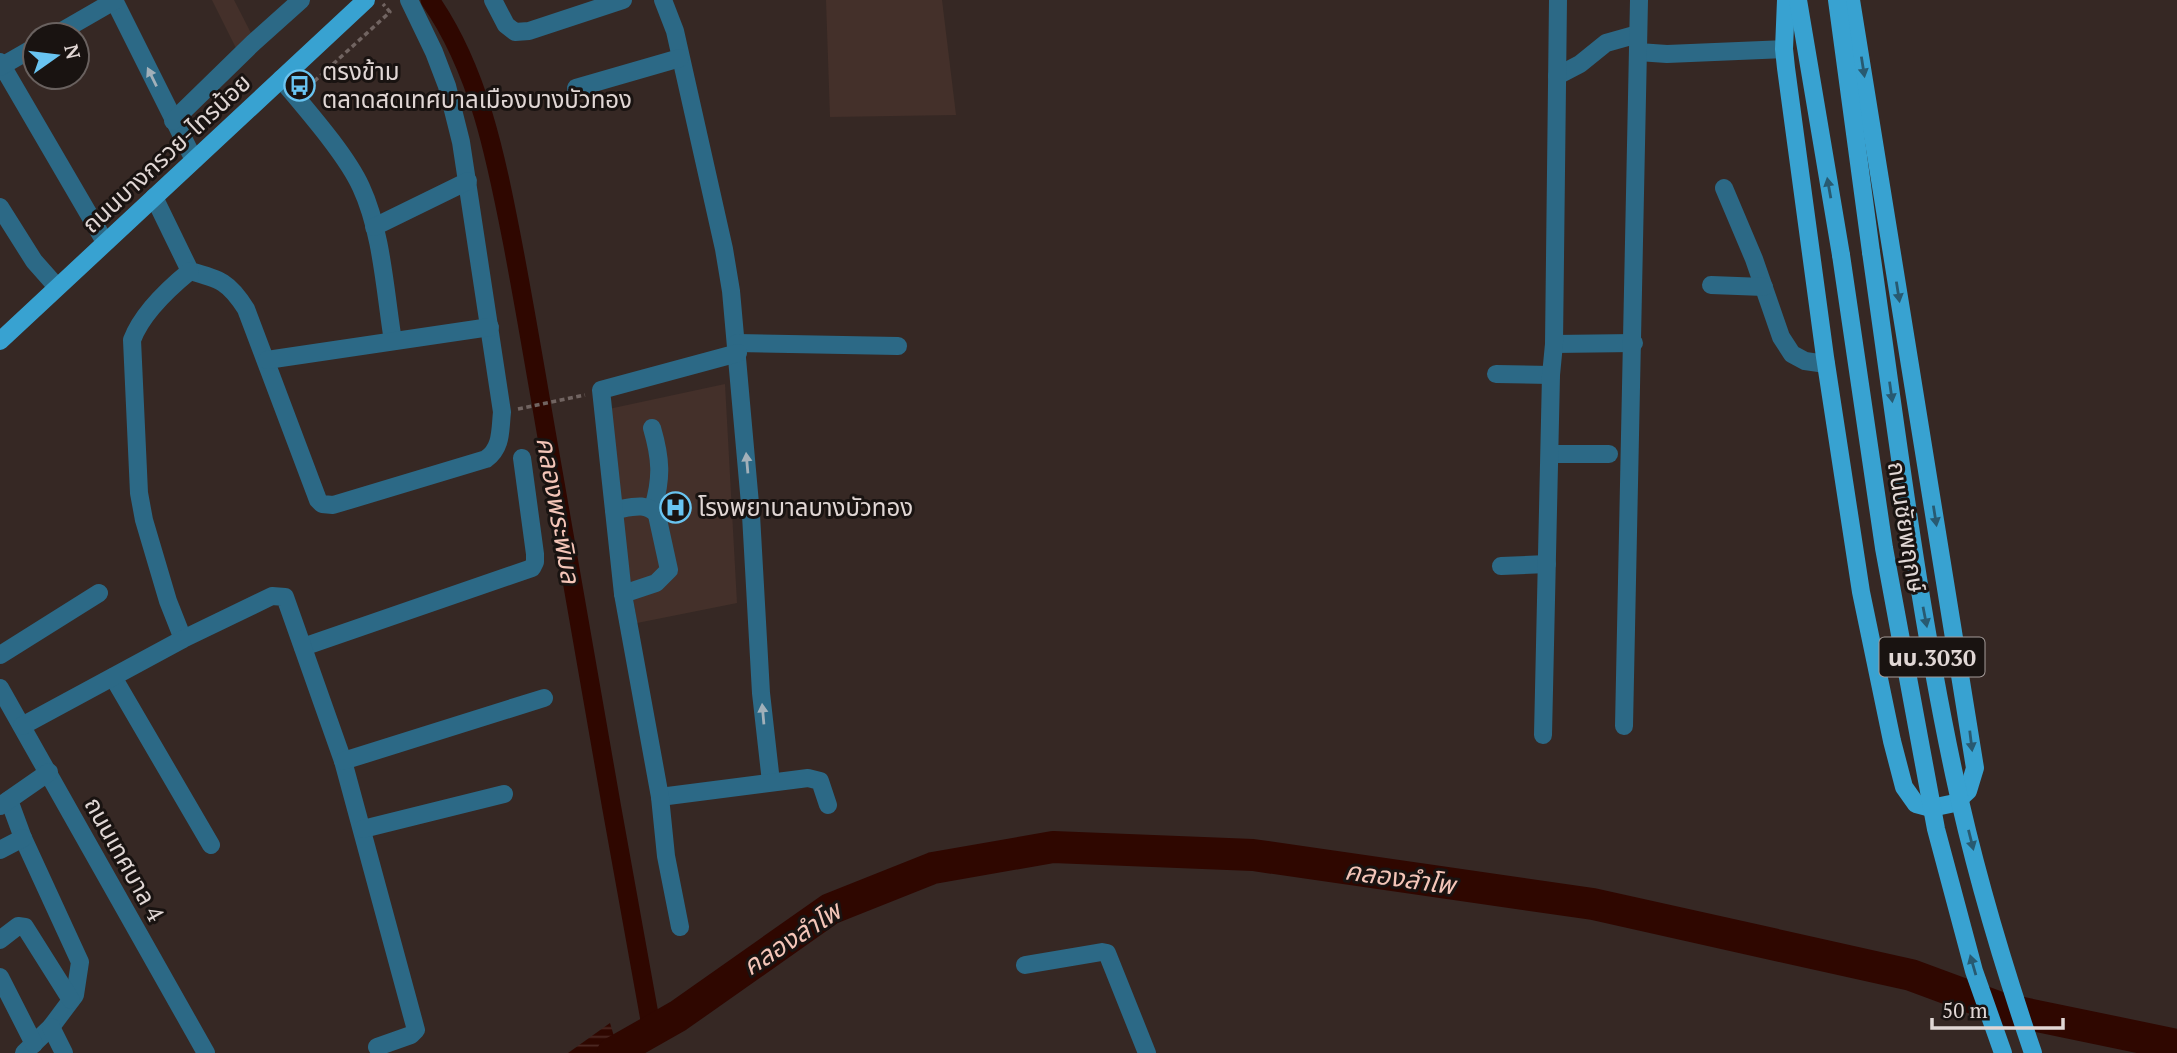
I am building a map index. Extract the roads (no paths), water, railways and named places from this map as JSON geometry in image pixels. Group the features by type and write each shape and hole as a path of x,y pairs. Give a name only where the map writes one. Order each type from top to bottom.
{"main road":[{"path":"1786,0 1784,49 1826,364 1861,592 1904,787 1916,804 1931,808 1955,803 1968,791 1975,768 1851,0"},
{"name":"ถนนชัยพฤกษ์","path":"1798,0 1841,255 1884,548 1936,830 1974,971 2003,1053"},
{"name":"ถนนชัยพฤกษ์","path":"1837,0 1918,580 1954,774 1991,919 2033,1053"},
{"name":"ถนนบางกรวย-ไทรน้อย","path":"0,341 281,79 370,1"}],"street":[{"path":"173,121 301,0"},
{"path":"154,197 190,271 220,279 234,291 246,309 318,500 322,504 333,505 486,459 494,454 498,449 502,412 468,181 447,86 409,0"},
{"path":"493,0 506,25 514,32 529,30 623,0"},
{"path":"663,0 675,31 724,249 738,348 756,582 761,693 771,782"},
{"path":"1543,736 1550,375 1554,345 1558,0"},
{"path":"1624,726 1639,0"},
{"path":"79,21 114,1 194,160"},
{"path":"1557,76 1580,64 1606,43 1621,37 1667,54 1784,49"},
{"path":"21,54 1,65 105,243"},
{"path":"576,88 680,58"},
{"path":"281,79 349,166 362,188 374,227 393,341"},
{"path":"374,227 468,181"},
{"path":"1724,188 1781,337 1792,354 1805,361 1826,364"},
{"path":"0,207 34,261 57,287"},
{"path":"183,639 168,601 144,520 139,493 132,340 136,329 169,288 190,271"},
{"path":"1710,285 1764,287"},
{"path":"267,360 490,327"},
{"path":"1554,345 1634,343"},
{"path":"680,928 666,856 660,797 623,594 600,390 738,348 898,346"},
{"path":"1496,374 1550,375"},
{"path":"652,428 659,451 660,483 653,509"},
{"path":"1550,454 1609,454"},
{"path":"303,647 532,568 535,554 522,458"},
{"path":"614,510 643,506 653,509 657,515 669,570 656,583 623,594"},
{"path":"1501,566 1547,564"},
{"path":"0,655 99,593"},
{"path":"22,726 183,639 277,595 287,599 343,761 416,1030 411,1035 377,1047"},
{"path":"113,677 211,845"},
{"name":"ถนนเทศบาล 4","path":"0,688 206,1053"},
{"path":"343,761 544,698"},
{"path":"0,977 29,1048 51,1027 75,995 79,981 80,962 5,803 49,772"},
{"path":"660,797 800,778 820,781 828,805"},
{"path":"363,829 504,794"},
{"path":"0,850 23,838"},
{"path":"0,940 18,926 25,927 71,1000"},
{"path":"1025,965 1107,953 1147,1053"},
{"path":"51,1027 64,1053"}],"waterway":[{"name":"คลองพระพิมล","path":"430,0 447,27 473,85 499,178 652,1031"},
{"name":"คลองลำโพ","path":"613,1053 678,1016 830,909 933,868 1053,847 1253,855 1593,904 1911,975 2003,1009 2177,1045"}],"place":[{"name":"ตรงข้าม ตลาดสดเทศบาลเมืองบางบัวทอง","path":"299,85"},
{"name":"โรงพยาบาลบางบัวทอง","path":"675,507"}]}
